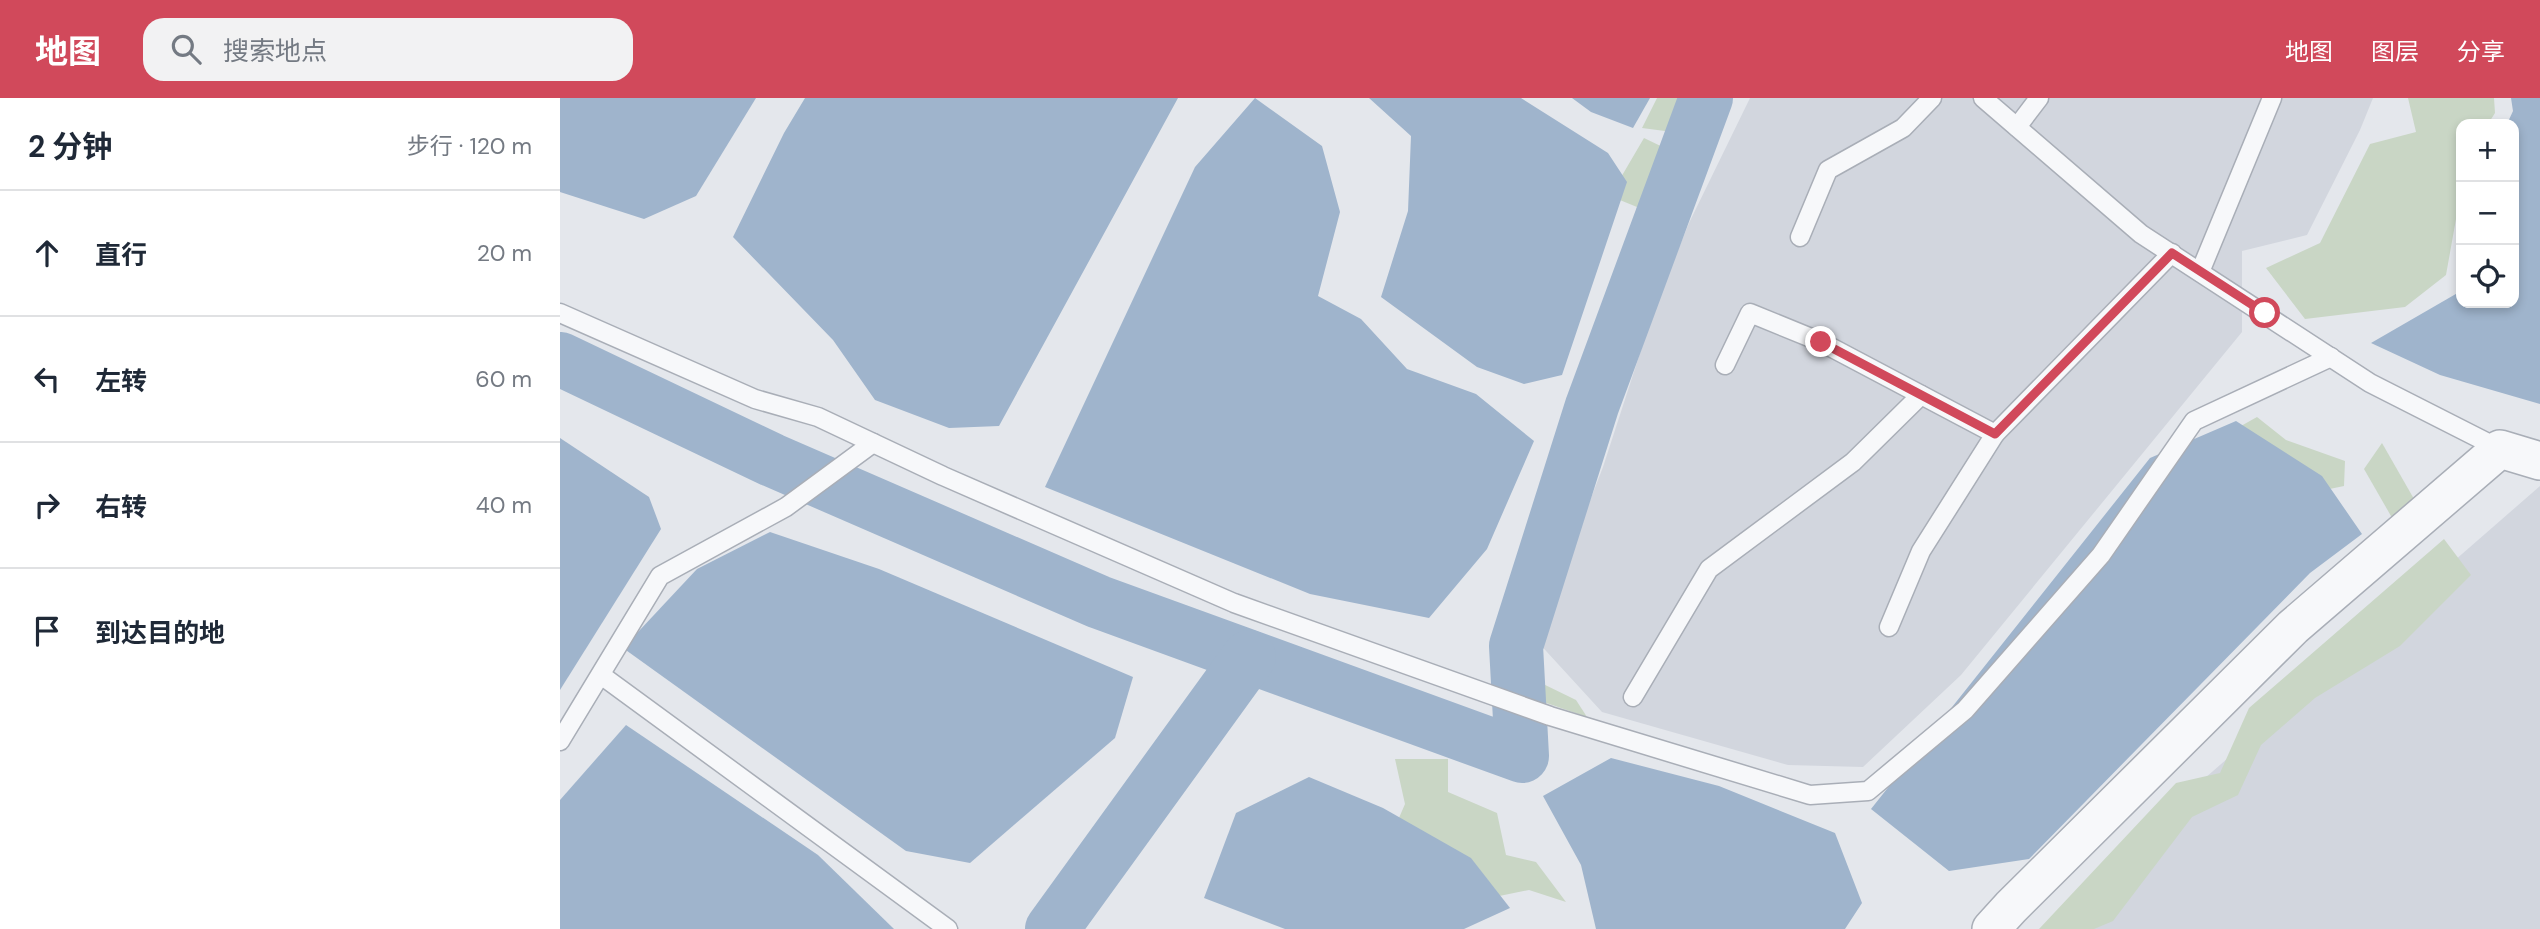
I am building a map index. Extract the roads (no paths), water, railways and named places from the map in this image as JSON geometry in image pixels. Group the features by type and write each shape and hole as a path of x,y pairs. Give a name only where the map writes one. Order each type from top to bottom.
{"street":[{"path":"1991,929 2293,627 2500,449 2540,461"}],"lane":[{"path":"1800,237 1828,170 1903,128 1932,98"},
{"path":"1983,98 2141,234 2370,383 2500,449"},
{"path":"2017,127 2039,98"},
{"path":"2200,272 2272,98"},
{"path":"1889,626 1921,551 1995,434 2172,253"},
{"path":"560,313 755,399 818,417 943,476 1234,603 1550,716 1810,795 1868,791 1965,710 2101,555 2194,421 2331,357"},
{"path":"1725,365 1750,313 1821,342 1995,434"},
{"path":"1633,697 1709,569 1853,462 1921,395"},
{"path":"560,741 660,576 786,507 873,443"},
{"path":"601,674 948,929"}],"water":[{"path":"560,98 756,98 696,196 644,219 560,192"},
{"path":"805,98 1178,98 999,426 949,428 875,400 833,340 733,237 784,133"},
{"path":"1255,98 1322,146 1340,212 1318,296 1361,319 1407,369 1476,394 1534,441 1487,549 1429,618 1310,594 1045,487 1195,167"},
{"path":"1369,98 1521,98 1608,153 1627,182 1562,375 1524,384 1477,367 1381,297 1408,211 1411,136"},
{"path":"1572,98 1650,98 1633,128 1591,112"},
{"path":"2511,98 2540,98 2540,404 2440,375 2371,343 2456,294 2456,308 2519,308 2519,119 2509,119 2513,111"},
{"path":"2236,421 2322,476 2362,534 2310,573 2029,859 1949,871 1871,809 2150,458"},
{"path":"560,438 649,497 661,529 560,690"},
{"path":"770,532 879,569 1133,677 1115,738 970,863 906,851 623,648 697,569"},
{"path":"626,725 818,855 894,929 560,929 560,800"},
{"path":"1611,758 1719,786 1835,833 1862,903 1845,929 1596,929 1581,865 1543,796"},
{"path":"1309,777 1383,808 1471,858 1510,908 1464,929 1285,929 1204,898 1236,813"}],"waterway":[{"path":"560,359 772,460 1099,602 1522,756 1516,646 1592,406 1706,98"},
{"path":"1052,929 1249,657"}]}
